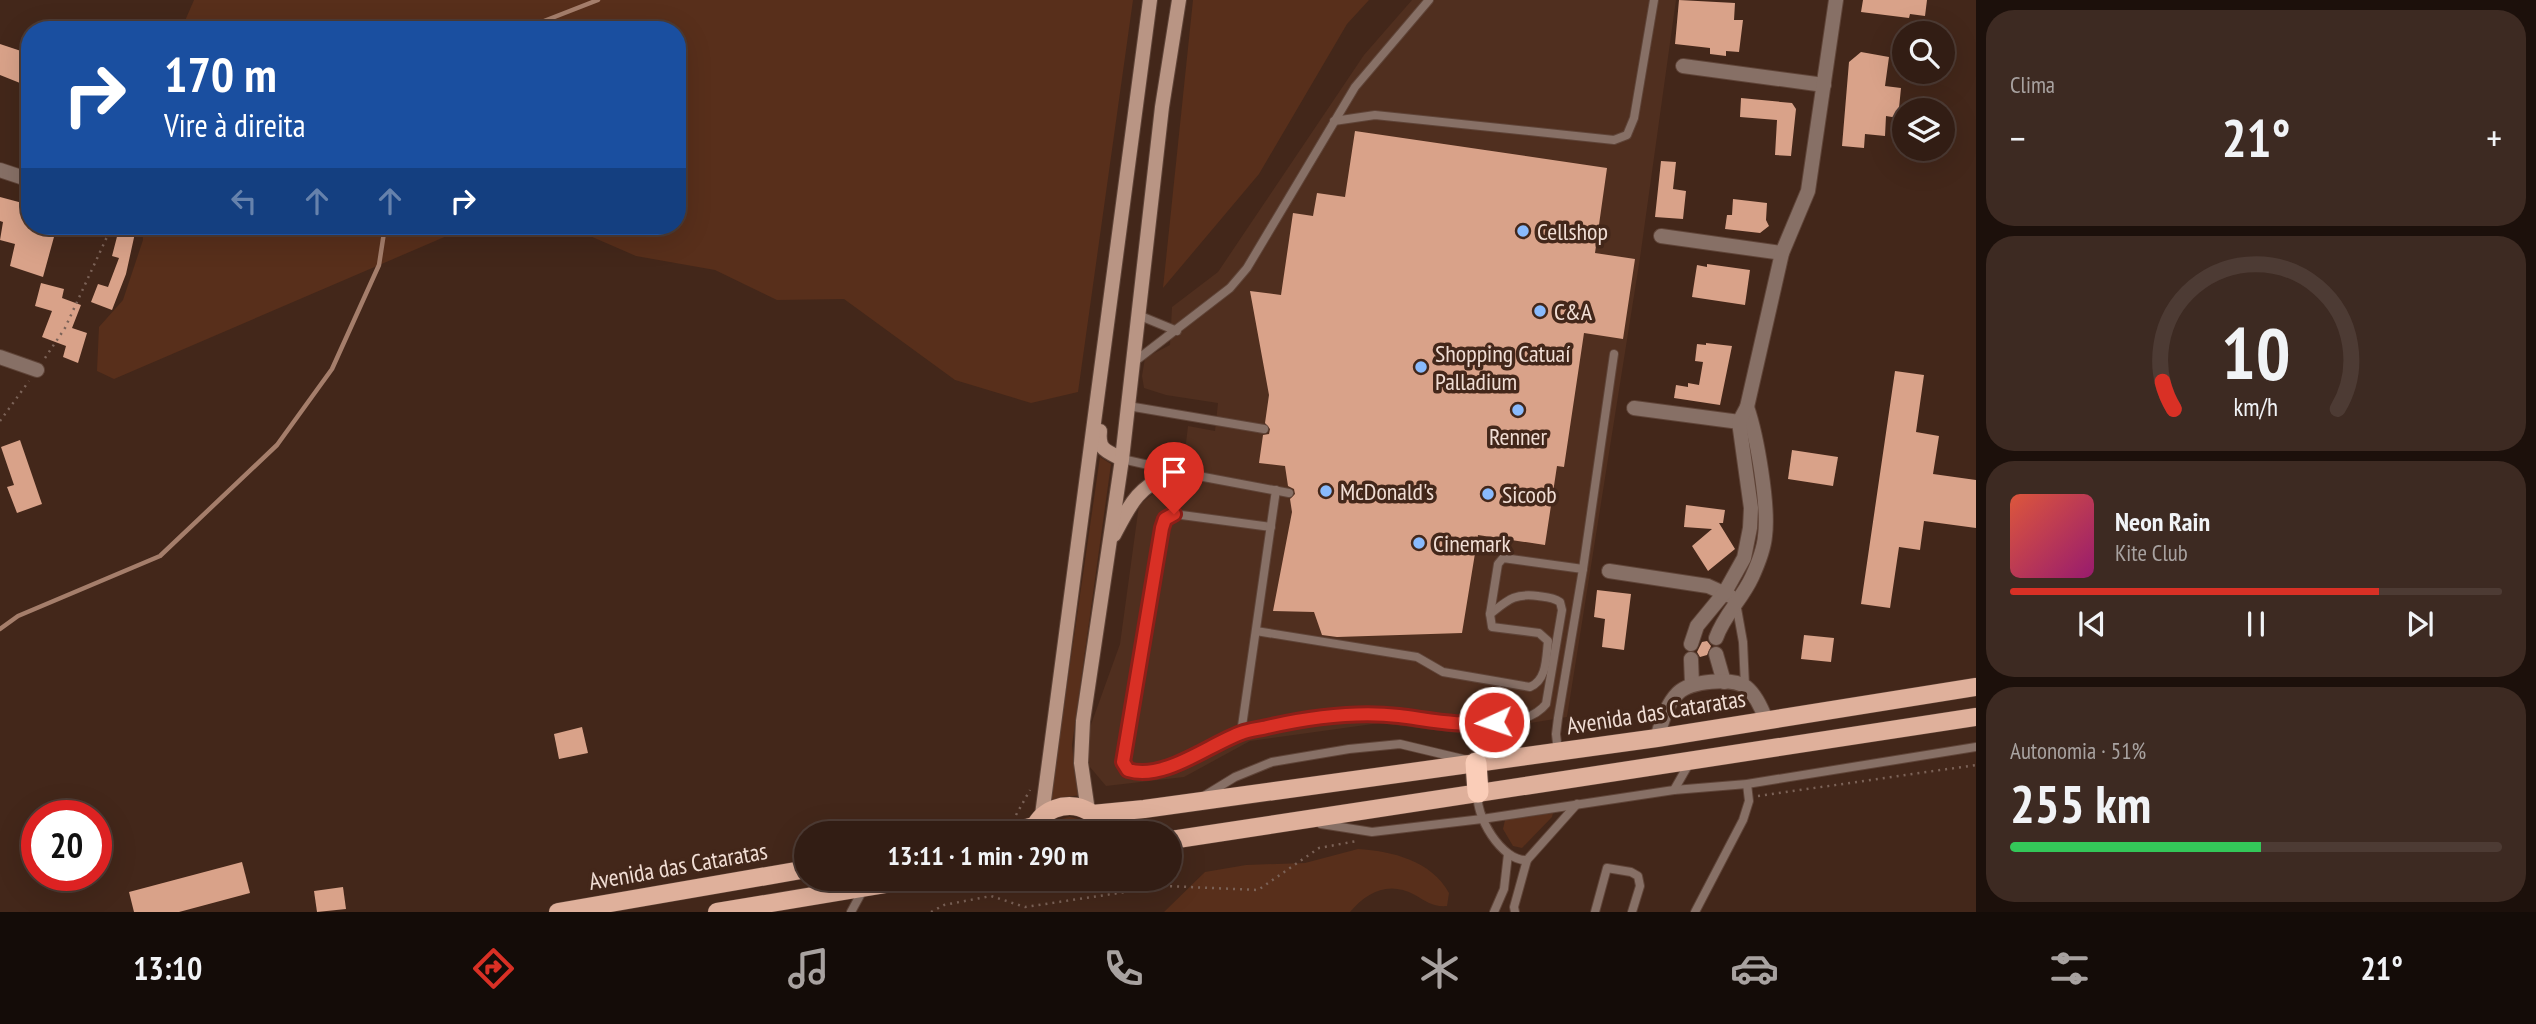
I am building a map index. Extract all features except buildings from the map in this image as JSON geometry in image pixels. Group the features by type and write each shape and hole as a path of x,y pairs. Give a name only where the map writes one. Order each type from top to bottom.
{"highway":[{"path":"1476,763 1478,792"}],"main road":[{"name":"Avenida das Cataratas","path":"1041,821 1060,806 1079,807 1090,812 1194,802 1657,738 1976,687"},
{"path":"1182,838 1976,717"},
{"path":"1090,812 1097,821"},
{"name":"Avenida das Cataratas","path":"558,912 794,871"},
{"path":"717,912 788,907 852,891"}],"street":[{"path":"1037,821 1104,356 1150,0"},
{"path":"1090,812 1081,763 1083,721 1122,459 1162,107 1179,0"},
{"path":"1716,638 1744,558 1750,528 1746,407 1782,253 1808,191 1836,0"},
{"path":"1683,66 1824,85"},
{"path":"0,170 21,177"},
{"path":"1661,236 1782,253"},
{"path":"1104,356 1099,442 1104,450 1122,459"},
{"path":"0,357 37,370"},
{"path":"1634,408 1745,423"},
{"path":"1109,546 1135,497 1147,485 1172,471"},
{"path":"1609,571 1708,586 1730,597"},
{"path":"1692,684 1691,652 1697,626 1730,597"},
{"path":"1716,654 1724,682"},
{"path":"1657,738 1665,712 1678,693 1692,684 1724,682 1745,686 1760,705 1766,720"}],"lane":[{"path":"1133,363 1230,288 1247,268 1355,87 1429,0"},
{"path":"1334,121 1374,115 1614,140 1627,135 1634,118 1654,0"},
{"path":"1138,315 1177,331"},
{"path":"1558,752 1558,718 1614,354"},
{"path":"1128,406 1264,429"},
{"path":"1122,459 1289,493"},
{"path":"1241,733 1276,490"},
{"path":"1270,527 1174,514 1165,519 1123,762 1128,770 1138,774 1166,768 1204,753 1241,733 1290,722 1367,713 1475,725 1513,720 1539,712 1546,704 1562,610 1560,602 1555,598 1522,594 1511,597 1490,614"},
{"path":"1256,631 1417,657 1443,672 1530,687 1538,683 1543,675 1548,641 1539,633 1493,627 1490,614 1498,564 1503,558 1583,569"},
{"path":"1730,597 1742,642 1745,686"},
{"path":"1194,802 1235,776 1272,762 1349,749 1400,744 1476,763"},
{"path":"1294,819 1372,832 1482,820 1674,790 1747,784 1976,747"},
{"path":"1674,790 1691,760"},
{"path":"1695,912 1743,820 1748,797 1747,784"},
{"path":"1478,792 1482,820 1507,854 1518,861 1527,860"},
{"path":"1515,912 1527,860 1577,804"},
{"path":"1494,912 1504,890 1507,854"},
{"path":"1595,912 1607,867 1638,876 1640,886 1632,912"},
{"path":"851,912 862,891"}],"path":[{"path":"0,421 65,328 108,235"},
{"path":"1748,797 1976,765"},
{"path":"931,912 944,905 991,896 1025,907 1166,886 1258,890 1320,848 1358,841"}],"shaded area":[{"path":"194,0 1133,0 1078,392 1031,403 955,380 844,299 777,300 715,270 636,256 588,235 686,235 686,21 185,21"},
{"path":"1193,0 1369,0 1347,24 1259,174 1163,288"},
{"path":"1412,0 1676,0 1640,258 1567,717 1464,734 1380,723 1250,741 1184,777 1106,786 1090,767 1087,758 1088,733 1120,644 1139,505 1153,494 1190,499 1194,463 1184,460 1188,426 1215,431 1218,403 1166,395 1144,388 1142,376 1145,358 1170,345 1172,307 1218,272 1364,55"},
{"path":"143,235 449,235 114,379 97,371 99,327 123,300"},
{"path":"1100,457 1111,464 1072,745 1075,776 1082,795 1064,797 1050,803"},
{"path":"1553,813 1522,848 1513,846 1503,829 1505,820"},
{"path":"1070,817 1083,821 1056,821"},
{"path":"1358,849 1397,855 1422,866 1442,882 1449,893 1447,906 1430,904 1405,891 1388,889 1372,894 1350,912 1164,912 1205,872 1246,865 1305,863"}],"waterway":[{"path":"544,21 598,0"},
{"path":"0,629 18,616 160,556 277,445 332,369 379,265 384,235"}],"place":[{"name":"Cellshop","path":"1523,231"},
{"name":"C&A","path":"1540,311"},
{"name":"Shopping Catuaí Palladium","path":"1421,367"},
{"name":"Renner","path":"1518,410"},
{"name":"McDonald's","path":"1326,491"},
{"name":"Sicoob","path":"1488,494"},
{"name":"Cinemark","path":"1419,543"}],"route":[{"path":"1174,514 1165,519 1162,528 1123,762 1128,770 1138,774 1166,768 1204,753 1241,733 1327,717 1367,713 1443,723 1475,725 1494,722"}]}
